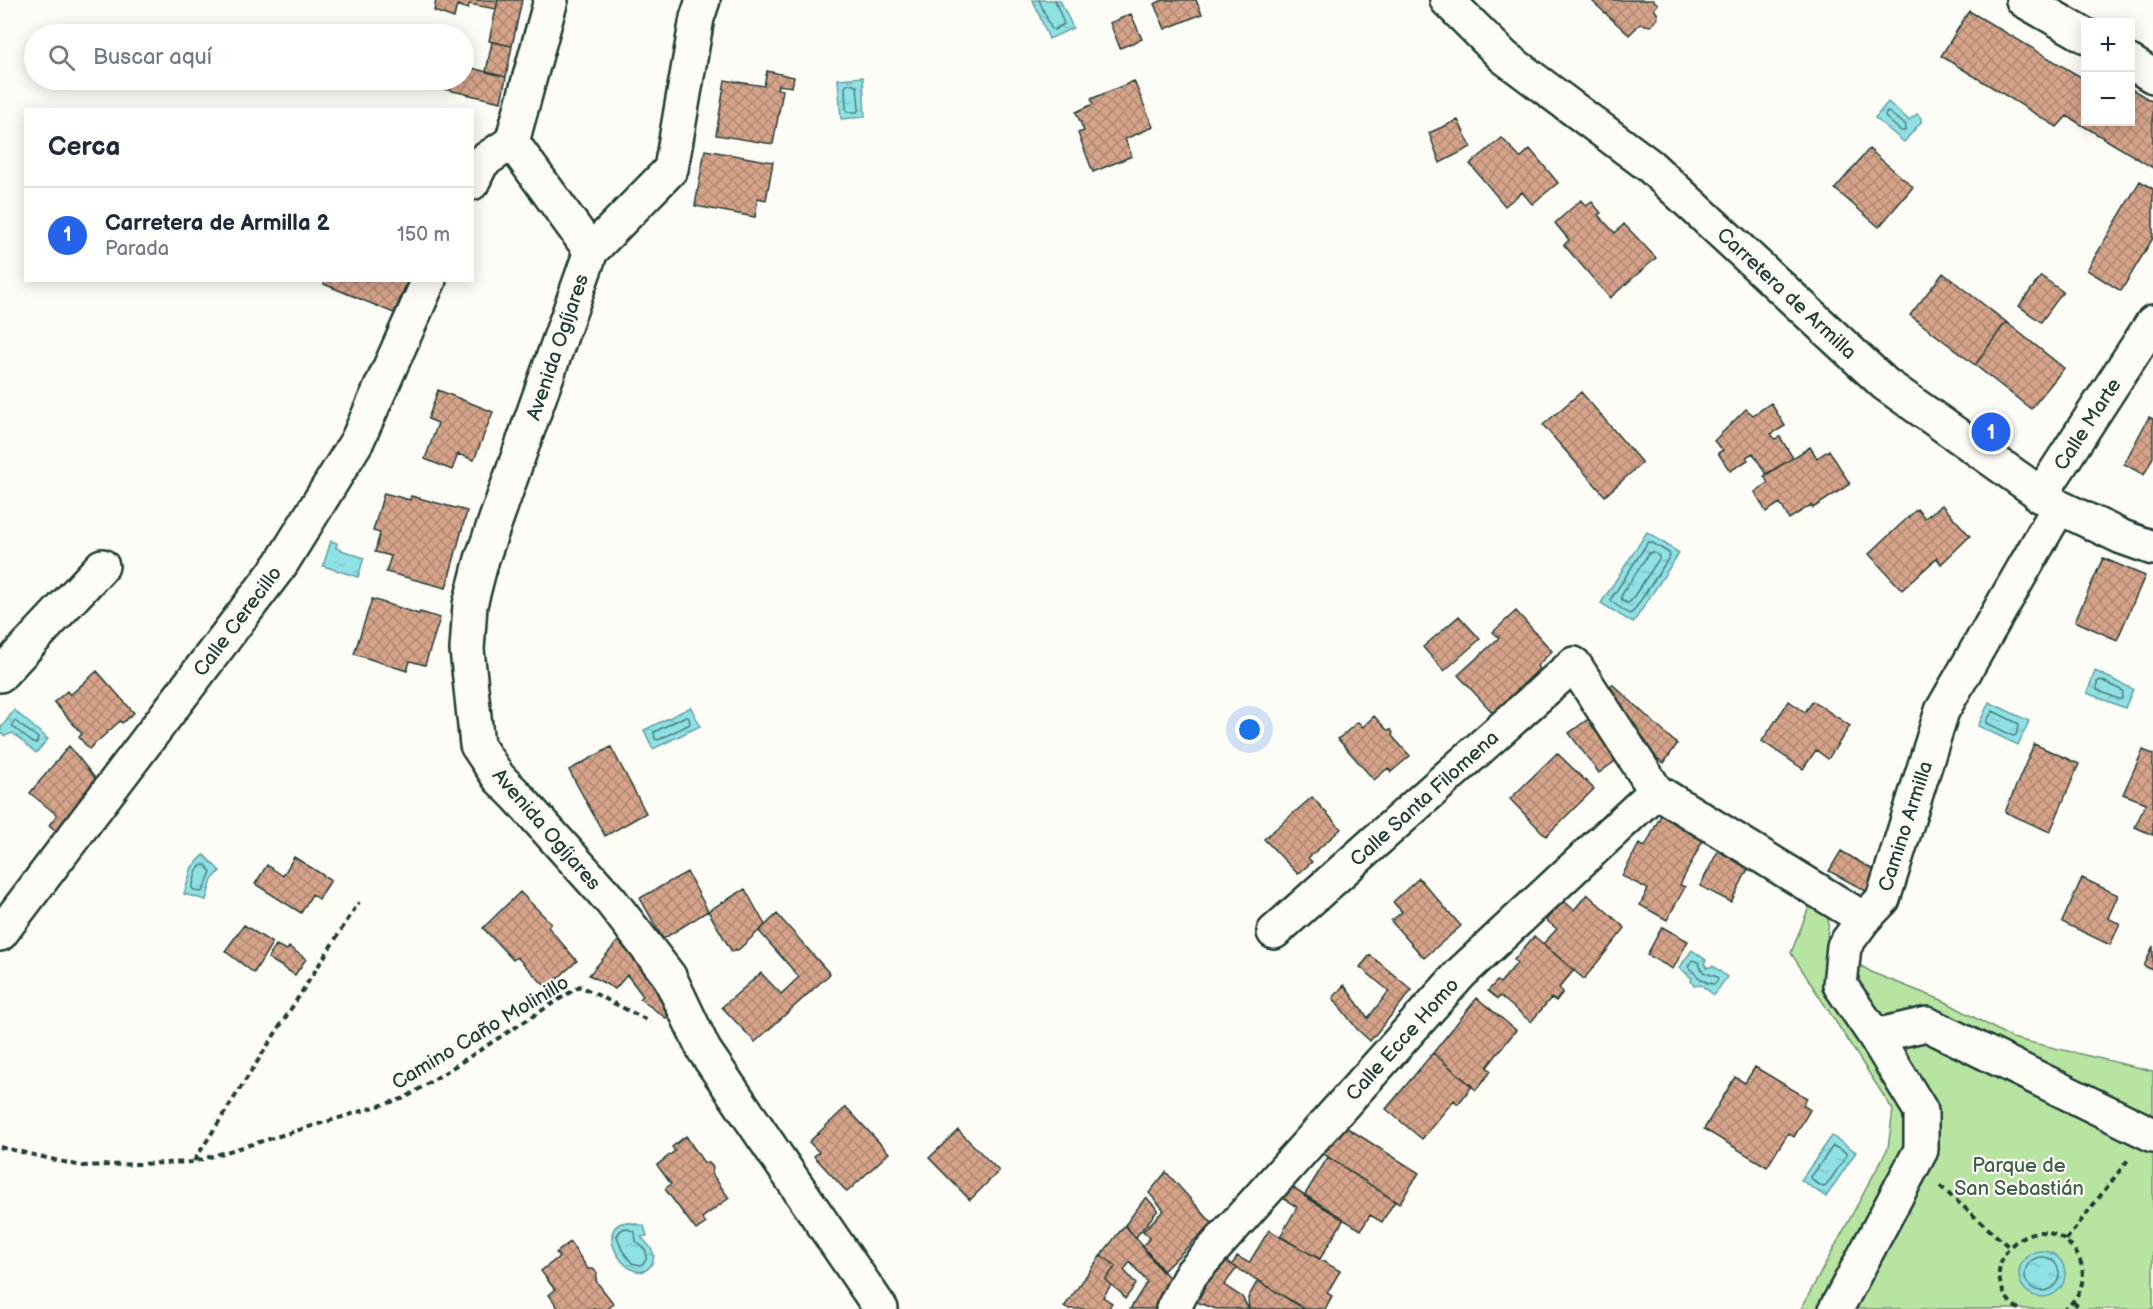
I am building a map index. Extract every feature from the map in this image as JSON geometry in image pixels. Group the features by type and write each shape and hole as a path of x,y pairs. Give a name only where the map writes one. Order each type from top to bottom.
{"street":[{"path":"474,179 482,162 512,142 551,0"},
{"name":"Avenida Ogíjares","path":"703,0 697,18 671,169 591,251 482,559 470,605 467,650 477,745 499,778 611,901 669,976 704,1050 881,1309"},
{"name":"Carretera de Armilla","path":"1447,0 1504,57 1650,166 1884,384 2050,502 2122,537 2153,548"},
{"path":"2024,0 2081,34"},
{"path":"2135,65 2153,76"},
{"path":"512,142 591,251"},
{"name":"Calle Cerecillo","path":"0,934 281,564 357,441 428,282"},
{"name":"Calle Marte","path":"2050,502 2153,322"},
{"name":"Camino Armilla","path":"1836,1309 1921,1150 1921,1111 1875,1036 1840,985 1844,946 1882,899 1942,711 2050,502"},
{"path":"0,675 102,566"},
{"name":"Calle Santa Filomena","path":"1275,932 1574,664 1656,791"},
{"path":"1656,791 1864,919"},
{"name":"Calle Ecce Homo","path":"1173,1309 1191,1274 1461,973 1656,791"},
{"path":"1875,1036 1927,1024 2151,1134"}],"path":[{"path":"193,1162 359,902"},
{"name":"Camino Caño Molinillo","path":"0,1147 81,1166 193,1162 405,1098 580,986 652,1023"},
{"path":"2066,1240 2151,1134"},
{"path":"1914,1164 2009,1247"},
{"path":"2015,1308 2003,1290 1999,1271 2002,1258 2009,1247 2024,1236 2043,1232 2055,1234 2066,1240 2076,1250 2082,1263 2084,1276 2081,1290 2065,1309"},
{"path":"2073,1302 2081,1309"}],"green space":[{"name":"Parque de San Sebastián","path":"1811,902 1827,915 1829,923 1827,936 1844,946 1861,966 1873,973 1944,1001 2012,1038 2153,1071 2153,1309 1801,1309 1888,1148 1893,1110 1791,953"}],"water":[{"path":"1033,0 1060,0 1073,28 1049,39"},
{"path":"863,77 865,117 841,119 838,79"},
{"path":"1888,102 1909,120 1917,114 1921,118 1921,122 1904,142 1875,118"},
{"path":"1647,532 1679,553 1633,623 1601,603"},
{"path":"331,541 337,543 336,548 364,558 358,577 323,566"},
{"path":"2095,671 2133,689 2125,708 2087,693"},
{"path":"1989,702 2029,721 2018,745 1978,726"},
{"path":"691,707 700,726 653,749 644,730"},
{"path":"14,710 48,739 36,753 13,733 5,736 0,733"},
{"path":"204,855 220,871 212,880 206,900 184,894 192,867"},
{"path":"1692,950 1706,960 1704,963 1707,968 1713,966 1727,977 1714,995 1701,985 1694,986 1692,978 1679,968"},
{"path":"1832,1136 1856,1152 1826,1197 1801,1180"},
{"path":"627,1222 644,1226 647,1236 641,1237 653,1253 651,1265 643,1271 634,1270 625,1264 613,1244 612,1234 616,1226"},
{"path":"2042,1251 2058,1258 2065,1274 2058,1290 2042,1297 2026,1290 2019,1274 2026,1258"}],"building":[{"path":"436,0 498,0 496,9 469,4 468,9 457,5 454,18 434,11"},
{"path":"498,0 522,0 512,46 489,41"},
{"path":"1163,0 1196,0 1202,14 1165,29 1154,4"},
{"path":"1591,0 1653,0 1658,4 1654,9 1658,18 1651,26 1640,24 1629,35"},
{"path":"1969,11 2081,77 2081,124 2067,116 2057,127 1941,56"},
{"path":"1131,14 1142,39 1120,48 1110,23"},
{"path":"492,42 512,46 506,77 486,72"},
{"path":"474,69 506,77 501,102 448,90 474,90"},
{"path":"767,71 794,77 792,87 778,85 777,89 783,90 773,144 716,135 725,80 764,86"},
{"path":"1134,81 1153,127 1125,139 1132,156 1093,172 1078,133 1084,131 1076,112 1093,104 1091,99"},
{"path":"2135,91 2153,102 2153,168 2084,126 2135,126"},
{"path":"1458,120 1471,147 1440,163 1429,133"},
{"path":"1502,138 1520,158 1530,149 1558,183 1532,204 1522,192 1505,206 1470,164"},
{"path":"1869,149 1913,187 1879,227 1835,189"},
{"path":"705,150 773,162 766,200 758,198 755,217 695,206"},
{"path":"2140,181 2153,189 2153,238 2121,291 2087,270"},
{"path":"1581,200 1586,206 1592,202 1601,213 1598,215 1615,233 1624,224 1656,258 1610,298 1564,245 1569,240 1555,223"},
{"path":"1943,273 2006,322 1975,365 1910,315"},
{"path":"2041,276 2063,292 2041,322 2019,306"},
{"path":"325,282 407,282 394,313 324,284"},
{"path":"2006,322 2064,368 2031,409 1975,365"},
{"path":"438,390 493,412 474,460 458,454 452,470 425,459 438,423 428,419"},
{"path":"1581,392 1642,463 1605,496 1543,425"},
{"path":"1771,403 1785,426 1771,434 1775,439 1780,437 1793,458 1766,474 1753,453 1746,457 1748,460 1730,471 1718,453 1723,450 1714,441 1746,409 1753,415"},
{"path":"2149,417 2153,419 2153,457 2144,475 2124,464"},
{"path":"1810,447 1817,458 1829,450 1850,484 1813,508 1811,505 1789,519 1780,503 1766,512 1755,492 1768,483 1764,476"},
{"path":"384,493 410,500 411,496 467,511 446,588 386,572 391,556 375,552 380,533 373,531"},
{"path":"1942,505 1970,536 1941,564 1937,558 1902,590 1869,554 1917,509 1925,518"},
{"path":"2103,558 2145,576 2117,640 2075,621"},
{"path":"372,599 440,618 425,665 410,661 407,671 354,654"},
{"path":"1516,611 1552,651 1537,666 1539,669 1493,713 1458,675 1499,638 1493,632"},
{"path":"1459,616 1480,639 1444,671 1423,647"},
{"path":"97,671 134,713 122,723 120,721 89,749 79,737 82,734 54,702 67,691 70,695"},
{"path":"1612,684 1677,744 1664,763 1645,750 1606,691"},
{"path":"1789,701 1805,712 1813,701 1850,726 1828,759 1816,750 1803,769 1762,741"},
{"path":"1594,715 1622,756 1599,773 1569,733"},
{"path":"1374,716 1387,730 1391,730 1392,736 1410,756 1391,772 1388,768 1374,780 1338,739 1358,722 1363,727"},
{"path":"2034,744 2079,764 2050,832 2005,812"},
{"path":"69,746 99,783 58,832 49,825 57,815 30,793"},
{"path":"611,747 646,813 605,836 569,770"},
{"path":"2143,750 2153,754 2153,835 2135,827 2146,803 2123,794"},
{"path":"1557,753 1594,789 1546,836 1510,799"},
{"path":"1312,797 1341,829 1308,858 1312,862 1298,874 1264,839"},
{"path":"1664,809 1706,834 1680,885 1685,887 1667,920 1640,905 1648,889 1622,876 1639,844 1645,847"},
{"path":"1719,849 1749,867 1731,902 1700,886"},
{"path":"1841,851 1877,872 1866,891 1829,871"},
{"path":"294,857 331,880 319,899 312,894 301,913 255,884 267,865 283,876"},
{"path":"687,872 708,911 663,939 640,898"},
{"path":"1419,878 1461,926 1424,958 1391,921 1402,912 1393,902"},
{"path":"2082,878 2118,895 2108,918 2120,924 2110,945 2062,922"},
{"path":"745,889 765,925 737,951 736,949 732,952 708,911"},
{"path":"520,892 551,923 548,927 577,961 547,988 517,957 513,960 483,928"},
{"path":"1587,894 1625,928 1584,979 1543,944 1557,929 1546,920 1563,900 1574,910"},
{"path":"777,914 830,974 755,1042 722,1007 761,973 781,994 799,977 759,931"},
{"path":"244,925 272,943 254,973 225,951"},
{"path":"1662,927 1688,941 1673,969 1647,955"},
{"path":"624,934 677,1009 666,1018 640,999 643,996 627,975 615,989 589,975"},
{"path":"1534,936 1574,970 1559,988 1563,992 1556,1001 1551,998 1531,1022 1500,996 1498,999 1488,991 1497,981 1500,983 1517,963 1514,960"},
{"path":"276,945 287,950 289,947 306,959 295,975 268,958"},
{"path":"2153,946 2153,970 2144,966"},
{"path":"1370,955 1412,990 1370,1041 1357,1029 1333,998 1344,985 1368,1018 1389,991 1360,967"},
{"path":"1477,998 1516,1030 1487,1067 1491,1071 1476,1090 1433,1053"},
{"path":"1433,1053 1472,1086 1458,1104 1454,1100 1422,1139 1386,1109"},
{"path":"1755,1067 1807,1098 1803,1105 1810,1110 1794,1137 1788,1133 1767,1167 1704,1129 1735,1077 1745,1083"},
{"path":"846,1107 889,1153 847,1192 814,1156 819,1152 809,1142"},
{"path":"1341,1124 1419,1173 1399,1204 1316,1149"},
{"path":"958,1130 999,1171 970,1200 929,1158"},
{"path":"686,1136 704,1163 709,1163 713,1167 712,1174 729,1198 702,1218 706,1223 696,1230 665,1189 671,1184 657,1165 675,1151 672,1147"},
{"path":"1328,1157 1395,1201 1382,1222 1370,1215 1361,1230 1304,1196"},
{"path":"1166,1172 1212,1223 1162,1272 1142,1246 1150,1238 1143,1231 1164,1210 1149,1193"},
{"path":"1284,1182 1344,1219 1320,1259 1280,1237 1297,1207 1275,1193"},
{"path":"1146,1197 1158,1210 1135,1238 1125,1225"},
{"path":"1125,1225 1171,1280 1157,1309 1130,1309 1147,1282 1130,1262 1124,1270 1136,1284 1125,1299 1105,1280 1116,1266 1101,1255"},
{"path":"1269,1230 1340,1271 1327,1293 1332,1296 1325,1309 1305,1309 1232,1265 1237,1256 1249,1263"},
{"path":"570,1242 588,1269 593,1269 597,1273 596,1281 614,1304 607,1309 559,1309 549,1295 555,1290 541,1271 559,1257 556,1253"},
{"path":"1101,1255 1116,1266 1105,1280 1111,1285 1103,1297 1112,1303 1108,1309 1067,1309 1064,1307"},
{"path":"1223,1259 1237,1268 1224,1285 1242,1297 1249,1309 1216,1309 1191,1300"},
{"path":"1258,1280 1305,1309 1249,1309 1248,1298"}],"place":[{"name":"Carretera de Armilla 2","path":"1991,432"}]}
